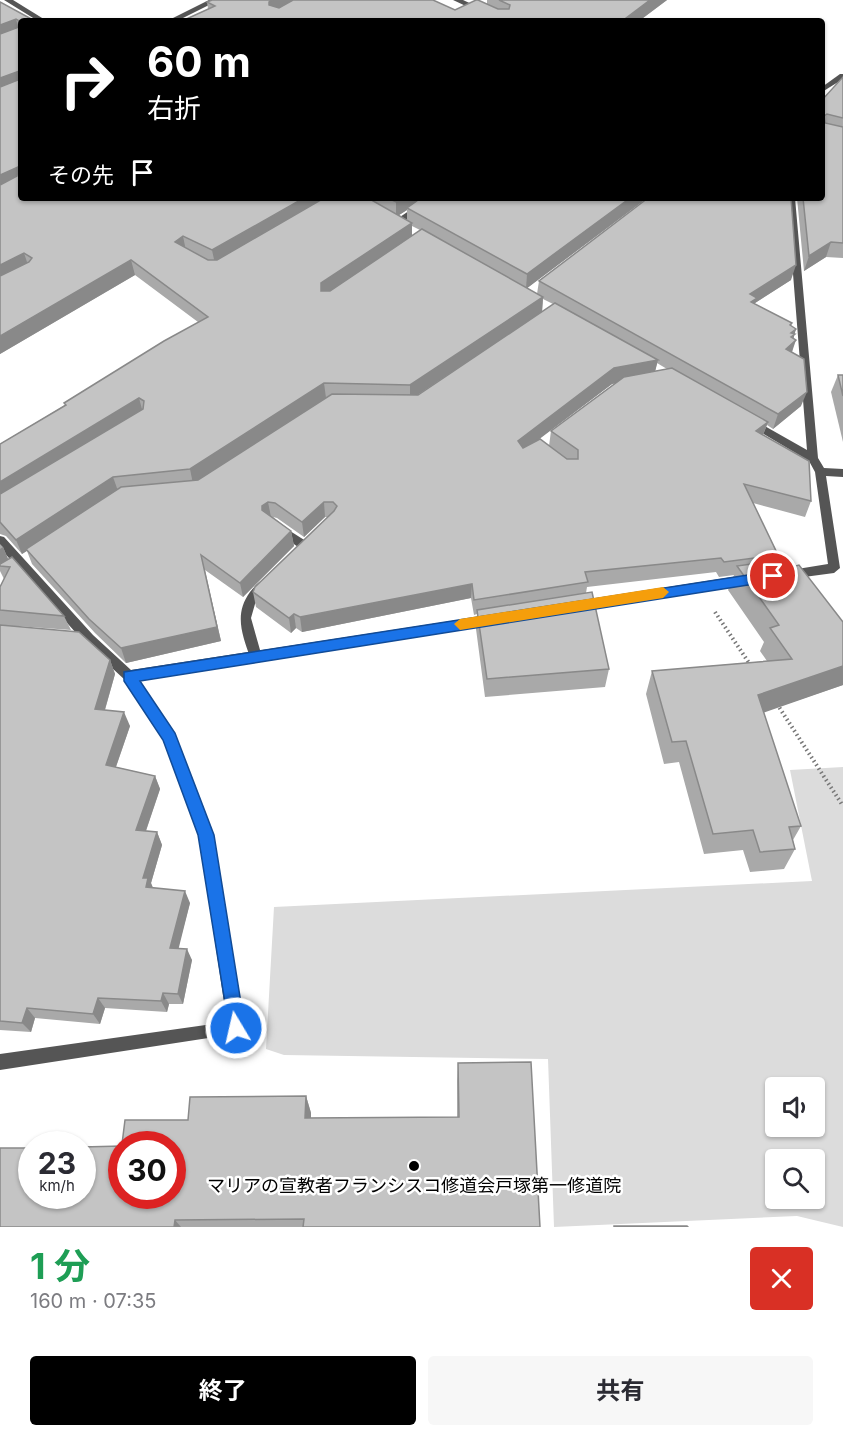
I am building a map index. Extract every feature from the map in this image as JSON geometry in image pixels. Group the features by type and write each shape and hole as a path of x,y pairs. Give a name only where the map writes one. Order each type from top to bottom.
{"street":[{"path":"8,0 38,18"},
{"path":"177,18 215,0"},
{"path":"457,0 497,18"},
{"path":"825,88 843,76"},
{"path":"397,223 430,201"},
{"path":"778,576 834,568 819,472 813,458 791,201"},
{"path":"742,418 813,458"},
{"path":"819,472 843,473"},
{"path":"272,523 305,546"},
{"path":"0,540 89,639 129,676 170,738 206,835 236,1028 0,1062"},
{"path":"256,657 243,618 251,597 274,575"},
{"path":"570,607 756,579"},
{"path":"129,676 500,618"},
{"path":"67,637 89,639"}],"path":[{"path":"698,587 756,673"},
{"path":"776,702 843,806"}],"shaded area":[{"path":"843,767 843,1227 797,1216 554,1227 548,1059 284,1055 266,1049 274,907 812,881 790,770"}],"building":[{"path":"212,0 273,0 269,2 269,5 279,8 293,0 433,0 455,10 476,0 498,9 509,9 510,5 499,0 650,0 626,18 189,18 215,6 207,2"},
{"path":"0,2 29,18 18,18 18,20 0,25"},
{"path":"18,27 18,71 0,78 0,34"},
{"path":"843,77 843,118 825,115 825,97"},
{"path":"18,80 18,167 0,175 0,87"},
{"path":"825,123 843,127 843,243 831,242 809,256 803,201 825,201"},
{"path":"18,167 18,201 299,201 212,250 183,236 175,242 208,260 217,260 319,201 373,201 412,223 321,283 321,291 330,291 422,229 543,297 410,385 324,383 190,469 113,477 16,540 0,522 0,494 143,409 144,401 139,398 0,482 0,444 66,405 64,403 164,341 208,317 131,260 0,336 0,276 29,262 32,258 24,253 0,265 0,185 17,176"},
{"path":"417,201 626,201 527,274 407,208"},
{"path":"644,201 791,201 796,265 750,294 757,298 751,302 792,323 790,325 796,329 791,333 795,334 791,337 796,340 786,349 804,359 807,392 778,414 539,281"},
{"path":"555,303 658,360 614,368 518,441 523,448 540,439 567,459 578,459 578,450 551,431 624,377 672,368 768,422 756,431 809,461 811,501 744,484 778,555 724,562 721,558 585,572 588,582 474,600 472,584 300,617 294,614 289,618 253,592 255,587 337,506 333,502 324,502 302,522 275,503 268,502 262,506 262,510 291,531 240,583 201,555 217,627 121,648 89,619 26,549 121,487 198,480 332,394 418,395"},
{"path":"838,375 843,375 843,396"},
{"path":"12,557 64,616 0,610 0,587 10,567 0,566 0,564"},
{"path":"788,559 792,567 799,565 843,622 843,666 758,695 801,826 789,827 795,849 760,852 753,830 713,834 686,741 672,742 652,671 792,659 770,628 779,625 737,566"},
{"path":"592,592 609,669 487,679 477,610"},
{"path":"0,625 79,632 110,660 95,709 124,712 106,765 155,776 136,830 157,832 143,878 148,878 146,887 185,891 170,948 187,949 178,994 163,993 161,1001 98,998 93,1014 27,1008 22,1023 0,1021"},
{"path":"531,1062 540,1227 303,1227 304,1219 175,1220 174,1227 0,1227 0,1148 18,1148 18,1209 96,1209 96,1147 108,1146 108,1209 186,1209 186,1131 124,1131 125,1120 188,1120 190,1097 306,1096 305,1118 459,1117 458,1063"},
{"path":"687,1226 688,1227 614,1227"}],"slow traffic":[{"path":"460,624 663,592"}],"place":[{"name":"マリアの宣教者フランシスコ修道会戸塚第一修道院","path":"414,1166"}],"route":[{"path":"236,1028 206,835 170,738 129,676 773,576"}]}
